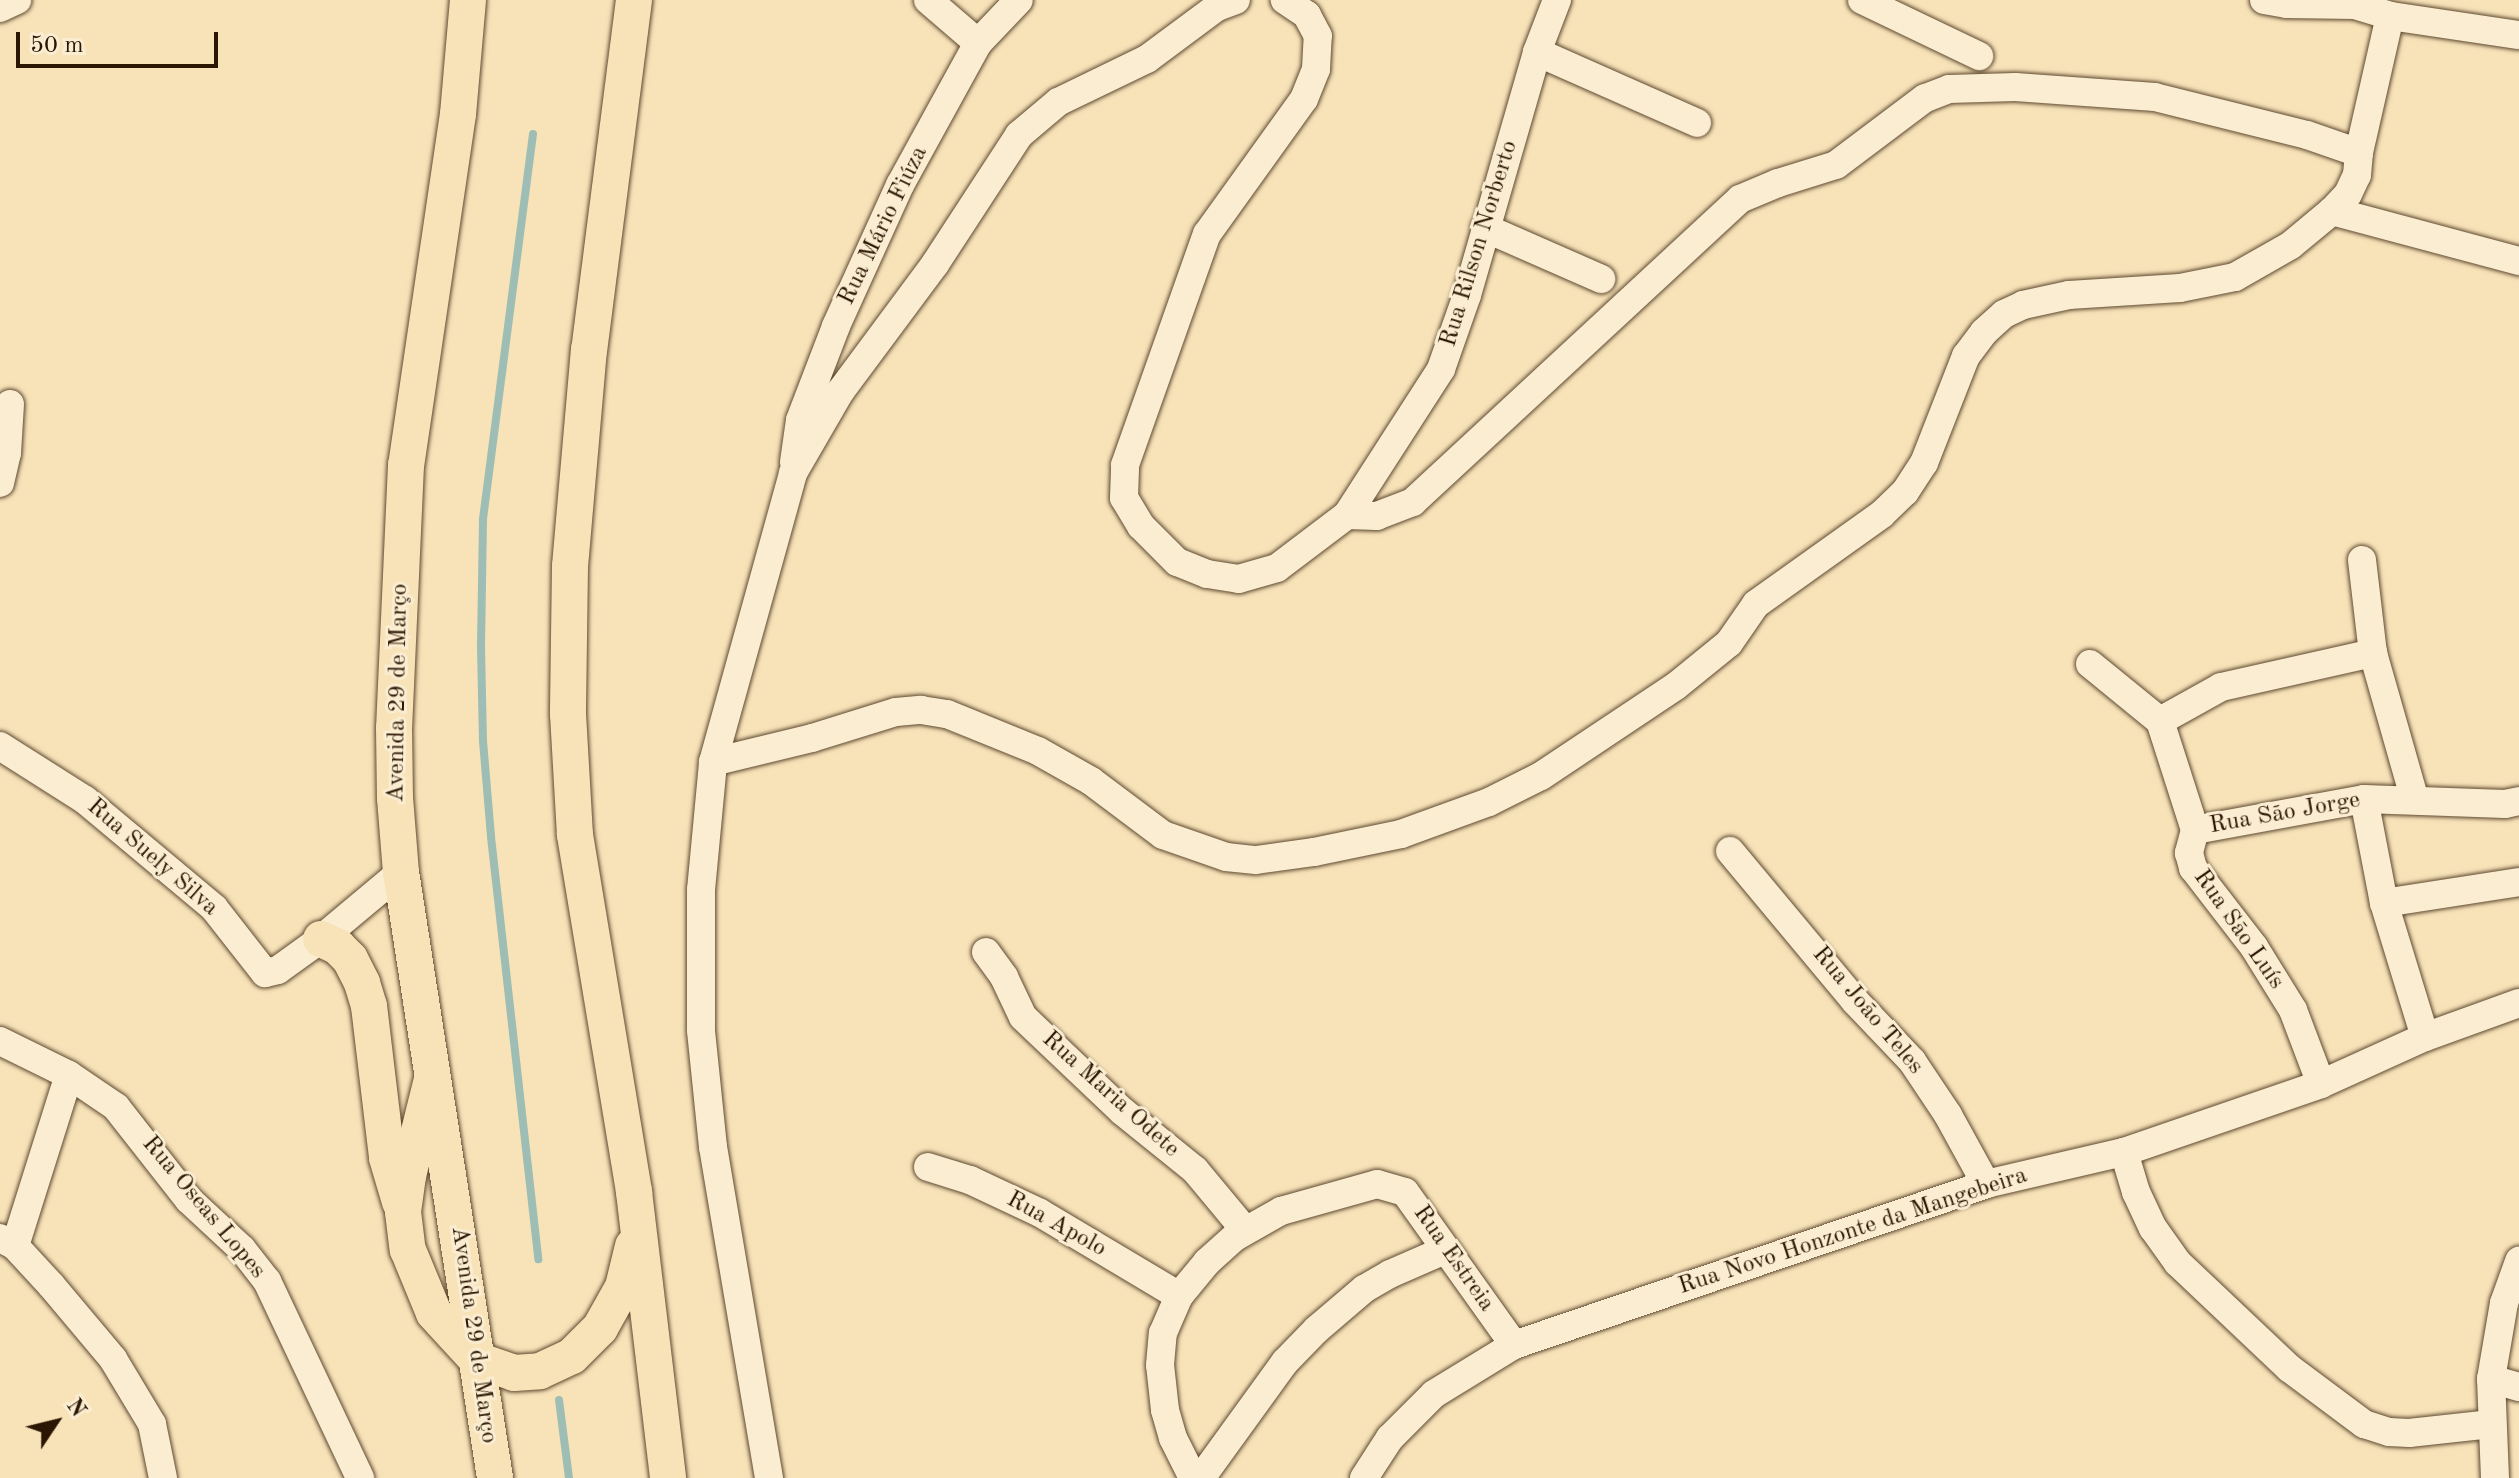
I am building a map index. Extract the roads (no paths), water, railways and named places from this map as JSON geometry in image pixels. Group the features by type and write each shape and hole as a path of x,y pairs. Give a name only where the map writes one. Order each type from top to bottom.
{"main road":[{"name":"Avenida 29 de Março","path":"468,0 458,114 406,465 394,728 395,798 401,872 495,1478"},
{"path":"634,0 589,349 570,566 568,714 575,835 634,1192 668,1478"},
{"path":"321,939 344,953 362,983 369,1006 387,1158 403,1212 408,1250 417,1279 443,1324 477,1360 514,1373 540,1371 572,1356 600,1328 623,1287 633,1257 634,1192"},
{"path":"403,1212 414,1143 434,1070"}],"street":[{"path":"0,8 17,0"},
{"path":"928,0 978,43"},
{"name":"Rua Mário Fiúza","path":"793,473 800,420 836,326 900,185 978,43 1019,0"},
{"path":"769,1478 713,1147 701,1030 701,890 713,762 793,473 840,392 935,264 1019,135 1058,102 1147,59 1217,7 1236,0"},
{"path":"1285,0 1307,15 1318,36 1316,69 1304,99 1207,234 1125,465 1124,498 1141,526 1177,562 1207,574 1239,579 1277,568 1347,515 1377,516 1413,502 1740,199 1836,165 1925,98 1949,89 2015,87 2155,97 2307,135 2359,153"},
{"name":"Rua Rilson Norberto","path":"1347,515 1441,369 1537,52 1557,0"},
{"path":"1862,0 1979,56"},
{"path":"2264,0 2287,4 2355,5 2390,16 2519,35"},
{"path":"713,762 812,738 896,712 921,710 947,714 1038,751 1091,781 1163,835 1226,857 1256,860 1401,834 1489,802 1553,768 1676,686 1729,643 1756,604 1882,514 1905,492 1924,463 1966,356 2004,314 2023,305 2069,295 2180,288 2235,277 2291,245 2332,211 2348,194 2357,175 2359,153 2390,16"},
{"path":"1537,52 1697,123"},
{"path":"2332,211 2519,261"},
{"path":"1485,228 1601,279"},
{"path":"0,483 7,453 10,404"},
{"path":"2362,560 2373,653 2415,800"},
{"path":"2090,664 2160,721 2221,687 2373,653"},
{"name":"Rua São Luís","path":"2160,721 2195,830 2189,853 2193,868 2254,947 2293,1010 2321,1084"},
{"name":"Rua Suely Silva","path":"0,746 85,800 214,908 265,973 278,970 321,939 401,872"},
{"path":"2364,799 2384,903 2425,1037"},
{"name":"Rua São Jorge","path":"2195,830 2364,799 2505,804 2519,801"},
{"name":"Rua João Teles","path":"1730,851 1855,1001 1912,1061 1948,1115 1986,1184"},
{"path":"2384,903 2519,882"},
{"name":"Rua Maria Odete","path":"986,952 1004,977 1023,1017 1122,1111 1195,1170 1245,1230"},
{"name":"Rua Novo Honzonte da Mangebeira","path":"1364,1478 1390,1438 1434,1394 1475,1366 1514,1345 1986,1184 2124,1152 2321,1084 2425,1037 2519,1003"},
{"name":"Rua Oseas Lopes","path":"0,1041 69,1075 116,1107 189,1200 242,1249 267,1281 360,1478"},
{"path":"69,1075 7,1242 113,1359 152,1424 163,1478"},
{"path":"2124,1152 2136,1192 2153,1228 2178,1263 2289,1368 2354,1417 2389,1432 2492,1424"},
{"name":"Rua Apolo","path":"928,1167 970,1180 1040,1213 1179,1296"},
{"name":"Rua Estreia","path":"1193,1478 1173,1438 1165,1410 1160,1365 1163,1333 1179,1296 1207,1262 1245,1230 1281,1211 1377,1184 1405,1192 1514,1345"},
{"path":"1201,1478 1285,1362 1316,1330 1364,1289 1445,1250"},
{"path":"2495,1478 2491,1379 2504,1303 2519,1261"},
{"path":"2491,1379 2519,1387"}],"waterway":[{"path":"533,134 483,520 481,647 483,741 491,837 538,1259"},
{"path":"559,1400 569,1478"}]}
